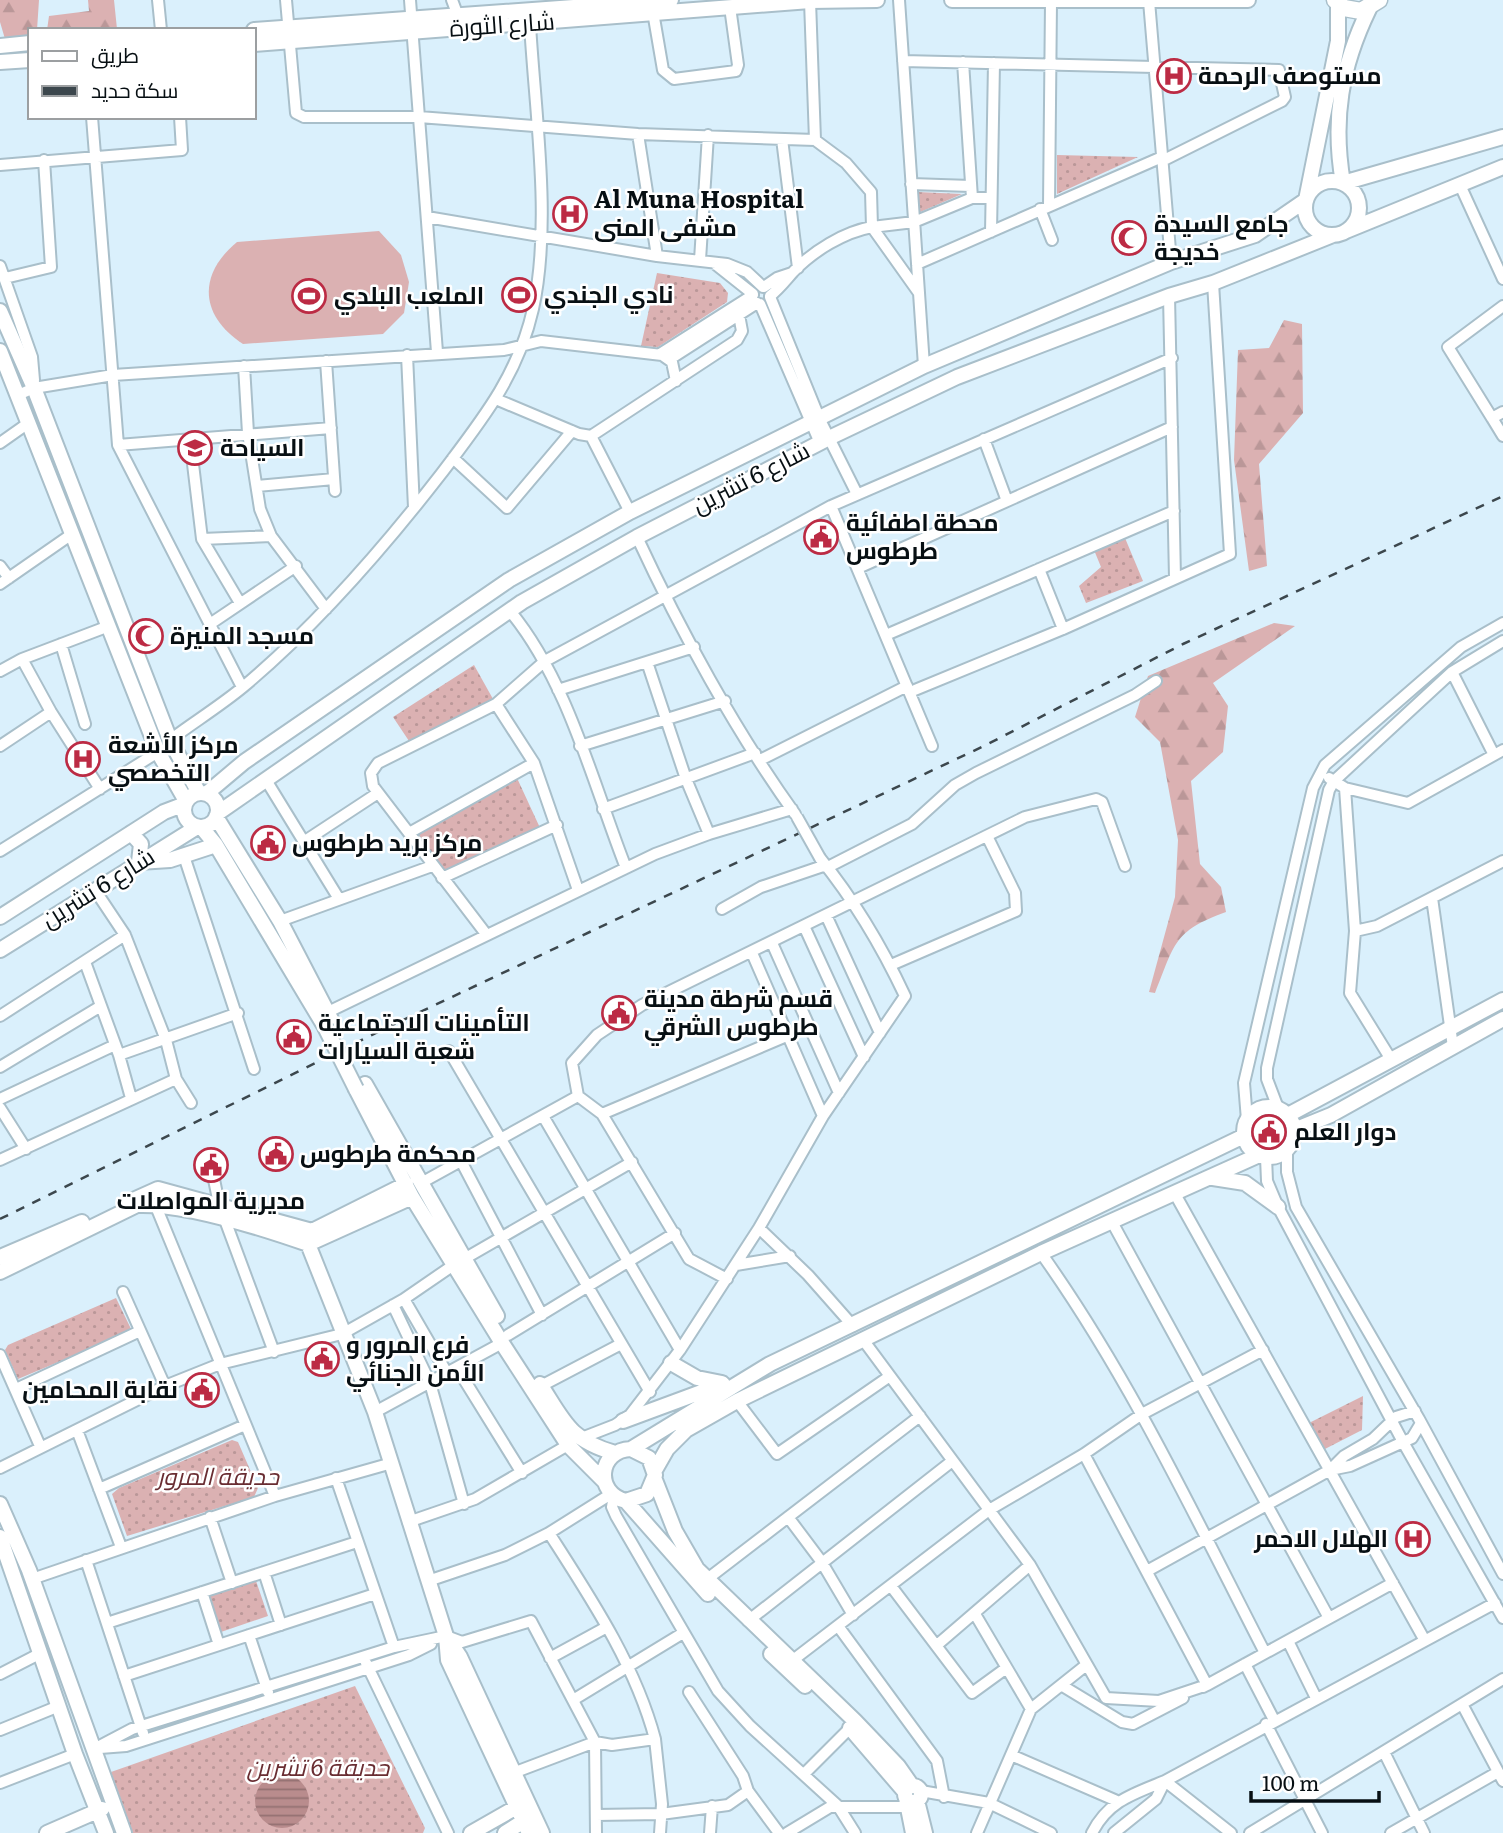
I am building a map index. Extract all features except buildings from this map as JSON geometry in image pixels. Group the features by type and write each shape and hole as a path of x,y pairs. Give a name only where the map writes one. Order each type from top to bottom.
{"highway":[{"path":"1336,1 1352,11 1374,4"}],"main road":[{"name":"شارع الثورة","path":"412,25 458,16 671,0"},
{"name":"شارع الثورة","path":"256,43 288,35 524,12 653,12 810,1 877,0"},
{"path":"952,0 1248,0"},
{"path":"1336,1 1338,41 1306,200 1307,216 1311,224 1324,233 1339,233 1357,218 1359,210 1355,194 1343,183 1337,113 1352,43 1374,4"},
{"name":"شارع الثورة","path":"256,30 288,35"},
{"path":"0,46 28,43"},
{"path":"0,62 28,60"},
{"path":"1306,200 1317,185 1334,181 1343,183 1503,137"},
{"name":"شارع 6 تشرين","path":"0,950 139,862 200,827 510,611 637,537 957,377 1169,296 1213,283 1503,167"},
{"name":"شارع 6 تشرين","path":"0,917 164,812 194,798 509,580 631,512 924,366 1171,262 1255,235 1306,200"},
{"path":"0,311 34,388 194,798 186,818 200,827 216,845 329,1021"},
{"path":"18,353 1,358 158,752 194,798 216,802 217,815 280,921 409,1191 459,1262 505,1339 574,1442 614,1493 695,1582 850,1728 912,1797 913,1833"},
{"path":"244,762 255,775 266,780"},
{"path":"131,833 141,844 139,862 184,856 216,845"},
{"path":"1263,1156 1249,1148 1244,1136 1247,1120 1264,1108 1283,1112 1391,1061 1503,1000"},
{"path":"614,1493 641,1498 667,1449 686,1430 737,1401 1041,1253 1263,1156 1287,1149 1294,1130 1331,1115 1503,1019"},
{"path":"361,1087 421,1183 459,1262"},
{"path":"1283,1112 1294,1130"},
{"path":"623,1421 731,1383 1244,1136"},
{"path":"1213,1178 1245,1183 1278,1207"},
{"path":"0,1272 156,1197 225,1220 310,1238 409,1191"},
{"path":"0,1257 156,1197 219,1204 310,1238"},
{"path":"310,1238 342,1334 375,1412 392,1463 408,1522 446,1636 448,1660 526,1816 542,1833"},
{"path":"505,1339 541,1386 574,1442 615,1452 631,1448 731,1383"},
{"path":"671,1363 697,1378 731,1383"},
{"path":"770,1364 779,1381"},
{"path":"631,1448 649,1458 681,1544 706,1580 793,1660 883,1749 912,1797 925,1833"},
{"path":"614,1493 605,1465 615,1452"},
{"path":"0,1504 32,1579 124,1833"},
{"path":"1,1545 101,1821"},
{"path":"446,1636 460,1657 513,1773 526,1816"},
{"path":"75,1754 94,1749"},
{"path":"71,1833 101,1821 114,1808"},
{"path":"471,1833 526,1816"},
{"path":"505,1833 526,1816"},
{"path":"47,1833 101,1821"}],"street":[{"path":"159,0 161,28"},
{"path":"286,0 296,113 315,119 419,117 638,134 815,140 846,163 871,192 872,227 919,294"},
{"path":"410,0 437,352"},
{"path":"453,0 458,16"},
{"path":"898,0 924,366"},
{"path":"810,1 815,140"},
{"path":"1149,1 1171,262"},
{"path":"1051,2 1044,207 1052,240"},
{"path":"653,12 663,70 674,79 736,71 738,65 730,7"},
{"path":"170,740 243,687 326,609 414,508 498,400 522,345 533,308 542,235 536,124 524,12"},
{"path":"903,61 1276,69 1280,72 1285,97 1282,101 1162,159 1044,207 917,264"},
{"path":"963,62 972,192"},
{"path":"990,232 994,63"},
{"path":"92,119 118,445 243,687"},
{"path":"0,165 93,155 182,150 180,119"},
{"path":"638,134 657,256"},
{"path":"699,260 708,135"},
{"path":"782,139 795,270"},
{"path":"5,278 51,267 44,160"},
{"path":"911,184 972,192 991,198"},
{"path":"1460,185 1498,256 1503,279"},
{"path":"665,357 761,295 853,230 914,222 972,192"},
{"path":"427,217 741,269 761,295 815,422 857,494"},
{"path":"0,266 32,357 34,388"},
{"path":"603,809 758,756 908,689 1063,629 1230,554 1213,283"},
{"path":"18,395 34,388 113,375 437,352 504,350 541,341 665,357 739,315 761,295"},
{"path":"1169,296 1175,578"},
{"path":"1503,306 1448,347 1503,436"},
{"path":"498,400 572,431 592,436 737,340 742,331 739,315"},
{"path":"407,355 414,508"},
{"path":"665,357 676,381"},
{"path":"486,934 378,793 370,779 378,763 496,704 545,661 831,506 1172,358"},
{"path":"326,361 335,491"},
{"path":"244,366 248,433 260,509 271,536 326,609"},
{"path":"1492,418 1503,412"},
{"path":"0,443 27,424"},
{"path":"858,568 1172,427"},
{"path":"118,445 331,428"},
{"path":"453,458 507,508 572,431"},
{"path":"592,436 631,512"},
{"path":"190,439 202,539 240,603"},
{"path":"984,439 1007,501"},
{"path":"257,485 334,479"},
{"path":"831,506 932,746"},
{"path":"886,635 1174,511"},
{"path":"0,566 4,581 72,534"},
{"path":"202,539 271,536"},
{"path":"408,1522 464,1504 574,1442 623,1421 650,1392 681,1350 759,1228 823,1116 905,996 891,965 853,902 825,863 725,701 664,595 637,537"},
{"path":"210,624 296,566"},
{"path":"1040,569 1063,629"},
{"path":"510,611 545,661 626,868"},
{"path":"1247,1120 1244,1083 1313,788 1321,772 1325,765 1461,647 1503,623"},
{"path":"0,671 22,659 109,626"},
{"path":"1283,1112 1267,1079 1267,1068 1329,790 1334,781 1451,672 1503,641"},
{"path":"61,644 85,724"},
{"path":"558,691 694,647"},
{"path":"22,659 51,712 100,789"},
{"path":"647,662 686,779 709,834"},
{"path":"1321,772 1345,788 1408,803 1498,753 1451,672"},
{"path":"722,909 761,887 825,863 912,824 955,785 1125,700 1156,681"},
{"path":"580,746 725,701"},
{"path":"496,704 534,763 578,890"},
{"path":"0,746 51,712"},
{"path":"0,851 158,752"},
{"path":"408,833 534,763"},
{"path":"266,780 306,841 339,899"},
{"path":"1345,788 1355,931 1350,993 1391,1061"},
{"path":"306,841 378,793"},
{"path":"727,1279 689,1259 602,1114 578,1096 572,1063 597,1035 642,1005 1025,817 1096,799 1102,802 1125,866"},
{"path":"329,1021 486,934 626,868 709,834 794,813"},
{"path":"442,878 557,825"},
{"path":"891,965 1016,911 1016,893 987,836"},
{"path":"184,856 238,1013 254,1069"},
{"path":"1355,931 1377,926 1503,861"},
{"path":"280,921 432,866"},
{"path":"95,890 125,935 166,1040 176,1079 191,1103"},
{"path":"1432,898 1453,1047"},
{"path":"826,915 880,1033"},
{"path":"804,926 864,1057"},
{"path":"0,1016 125,935"},
{"path":"772,943 839,1093"},
{"path":"752,953 823,1116"},
{"path":"85,962 117,1050 131,1098"},
{"path":"0,1067 101,1006"},
{"path":"0,1099 117,1050 166,1040 238,1013"},
{"path":"602,1114 789,1035"},
{"path":"449,1051 650,1392"},
{"path":"2,1156 26,1149 176,1079"},
{"path":"421,1183 578,1096"},
{"path":"0,1108 26,1149"},
{"path":"543,1116 681,1350"},
{"path":"1287,1149 1287,1172 1296,1207 1415,1411 1503,1574"},
{"path":"209,1155 219,1204"},
{"path":"1263,1156 1267,1181 1278,1207 1403,1442 1503,1618"},
{"path":"461,1161 542,1315"},
{"path":"0,1468 165,1386 220,1364 342,1334 404,1299 459,1262 632,1162"},
{"path":"1175,1194 1424,1639"},
{"path":"156,1197 220,1364 275,1496"},
{"path":"225,1220 274,1352"},
{"path":"1112,1222 1329,1618"},
{"path":"759,1228 790,1256 853,1326"},
{"path":"375,1412 452,1371 675,1233"},
{"path":"1041,1253 1087,1317 1142,1414 1265,1653"},
{"path":"736,1265 790,1256"},
{"path":"123,1292 138,1332 165,1386"},
{"path":"404,1299 522,1473"},
{"path":"393,1305 430,1382 464,1504"},
{"path":"16,1389 138,1332"},
{"path":"864,1341 951,1462 1030,1564 1106,1698 1159,1701 1208,1685"},
{"path":"541,1386 621,1344"},
{"path":"793,1660 989,1510 1084,1454 1142,1414 1263,1350"},
{"path":"0,1355 40,1446"},
{"path":"737,1401 777,1454 890,1377"},
{"path":"1330,1470 1344,1455 1373,1439 1392,1420 1404,1412 1415,1411"},
{"path":"706,1580 920,1416"},
{"path":"1147,1571 1330,1470 1350,1466 1416,1435 1421,1423"},
{"path":"99,1489 245,1425"},
{"path":"77,1430 121,1547"},
{"path":"1084,1454 1208,1685"},
{"path":"748,1621 821,1561 951,1462"},
{"path":"32,1579 275,1496 392,1463"},
{"path":"336,1478 394,1647"},
{"path":"428,1581 505,1555 549,1533 614,1493"},
{"path":"614,1493 612,1507 616,1516 718,1691 733,1709 838,1806 855,1833"},
{"path":"210,1517 232,1583"},
{"path":"788,1517 821,1561 853,1615"},
{"path":"549,1533 640,1688 655,1739 660,1833"},
{"path":"107,1623 357,1542"},
{"path":"86,1560 145,1739"},
{"path":"937,1645 1030,1564"},
{"path":"264,1572 281,1625"},
{"path":"1061,1685 1122,1722 1133,1724 1393,1583"},
{"path":"891,1586 972,1693 1005,1669"},
{"path":"202,1592 219,1645"},
{"path":"124,1676 375,1594"},
{"path":"1092,1833 1102,1816 1117,1801 1165,1781 1495,1603"},
{"path":"975,1614 1031,1709"},
{"path":"94,1749 141,1726 394,1647 446,1636 462,1642 531,1621 595,1742 596,1833"},
{"path":"838,1626 937,1761 944,1797"},
{"path":"550,1658 605,1628"},
{"path":"573,1700 683,1633"},
{"path":"248,1635 271,1699"},
{"path":"94,1749 126,1746 409,1655 446,1636"},
{"path":"1288,1641 1316,1698"},
{"path":"0,1674 41,1653"},
{"path":"363,1657 448,1833"},
{"path":"1245,1664 1322,1833"},
{"path":"977,1833 1031,1709 1086,1666"},
{"path":"1250,1833 1503,1679"},
{"path":"688,1692 743,1776 748,1791 779,1833"},
{"path":"1391,1833 1501,1776 1462,1704"},
{"path":"0,1730 59,1706"},
{"path":"804,1774 850,1728"},
{"path":"513,1773 595,1742 612,1745 655,1739"},
{"path":"1384,1752 1424,1833"},
{"path":"0,1783 75,1754"},
{"path":"1011,1755 1117,1801"},
{"path":"1114,1833 1156,1799 1165,1781"},
{"path":"1165,1781 1231,1833"},
{"path":"596,1815 661,1814 728,1805 748,1791"},
{"path":"788,1833 823,1811 838,1806 912,1797 944,1797 989,1803 1045,1832"},
{"path":"710,1833 712,1806"}],"green space":[{"path":"0,0 39,0 37,28 28,28 28,37 5,39 0,22"},
{"path":"88,0 114,0 117,28 47,28 49,16 89,11"},
{"path":"1057,155 1138,157 1057,194"},
{"path":"917,192 962,194 918,213"},
{"name":"الملعب البلدي","path":"379,231 401,255 409,282 404,313 383,334 243,344 218,321 209,295 210,281 224,255 237,242"},
{"path":"657,273 720,283 728,293 727,302 658,347 641,346"},
{"path":"1284,320 1302,324 1303,413 1259,464 1267,566 1249,571 1234,460 1238,350 1269,348"},
{"path":"1125,538 1143,581 1086,603 1079,586 1101,567 1094,550"},
{"path":"1274,623 1295,626 1213,683 1228,706 1223,752 1191,781 1200,864 1221,887 1226,912 1195,926 1178,941 1155,993 1149,992 1175,897 1178,840 1160,742 1135,717 1148,676"},
{"path":"474,665 493,699 411,744 393,717"},
{"path":"517,778 541,830 444,875 416,835"},
{"path":"116,1298 132,1331 18,1379 5,1350 8,1345"},
{"path":"1363,1396 1362,1430 1323,1450 1309,1423"},
{"name":"حديقة المرور","path":"232,1440 238,1442 258,1488 254,1497 127,1536 112,1494 119,1488"},
{"path":"255,1578 268,1616 221,1632 208,1594"},
{"name":"حديقة 6 تشرين","path":"355,1686 425,1828 423,1833 133,1833 111,1772"}],"shaded area":[{"path":"282,1774 301,1782 309,1801 301,1820 282,1828 263,1820 255,1801 263,1782"}],"railway":[{"path":"0,1219 384,1029 984,746 1183,644 1503,496"}],"place":[{"name":"مستوصف الرحمة","path":"1174,76"},
{"name":"Al Muna Hospital مشفى المنى","path":"570,214"},
{"name":"جامع السيدة خديجة","path":"1129,238"},
{"name":"نادي الجندي","path":"519,295"},
{"name":"الملعب البلدي","path":"309,296"},
{"name":"السياحة","path":"195,448"},
{"name":"محطة اطفائية طرطوس","path":"821,537"},
{"name":"مسجد المنيرة","path":"146,636"},
{"name":"مركز الأشعة التخصصي","path":"83,759"},
{"name":"مركز بريد طرطوس","path":"268,843"},
{"name":"قسم شرطة مدينة طرطوس الشرقي","path":"619,1013"},
{"name":"التأمينات الاجتماعية شعبة السيارات","path":"294,1037"},
{"name":"دوار العلم","path":"1269,1132"},
{"name":"محكمة طرطوس","path":"276,1154"},
{"name":"مديرية المواصلات","path":"211,1165"},
{"name":"فرع المرور و الأمن الجنائي","path":"322,1359"},
{"name":"نقابة المحامين","path":"202,1390"},
{"name":"الهلال الاحمر","path":"1413,1539"}]}
